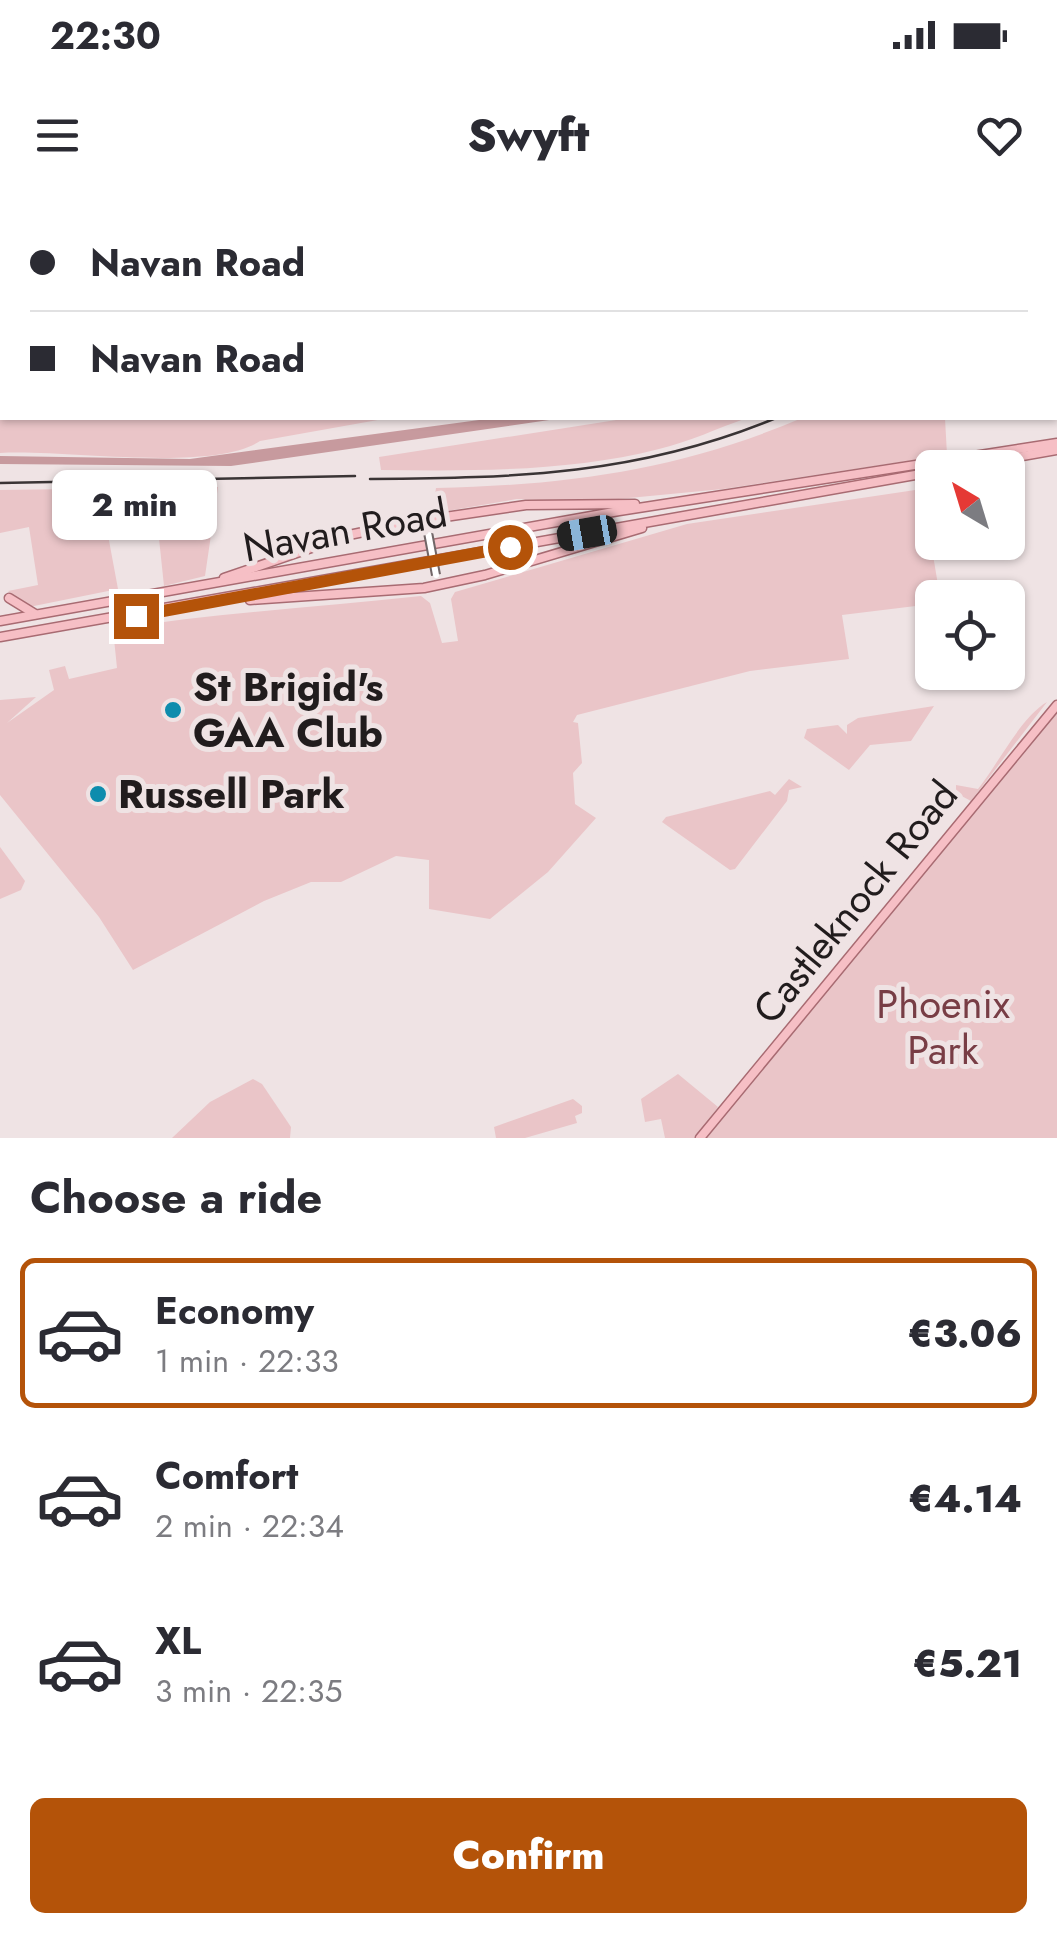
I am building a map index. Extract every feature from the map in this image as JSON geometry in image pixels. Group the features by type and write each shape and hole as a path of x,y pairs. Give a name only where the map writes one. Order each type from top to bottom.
{"main road":[{"name":"Navan Road","path":"1025,453 1057,446"},
{"name":"Navan Road","path":"1,621 736,492 1057,446"},
{"name":"Navan Road","path":"0,636 915,475"},
{"path":"176,590 257,569 349,535 526,505 624,505 736,492"},
{"path":"165,610 437,580 719,509"},
{"path":"1,621 12,610 10,598 40,616"},
{"name":"Castleknock Road","path":"700,1138 1057,705"}],"street":[{"path":"427,523 437,580"}],"green space":[{"path":"0,420 378,420 260,441 238,451 209,456 136,458 0,453"},
{"path":"616,420 742,420 670,446 625,457 556,466 381,470 379,457"},
{"path":"797,420 945,420 947,450 915,450 915,460 723,489 587,502 517,499 447,511 435,494 436,488 532,483 623,471 712,450"},
{"path":"218,487 205,576 164,586 156,510 105,519 118,589 29,607 8,591 38,585 29,527 0,533 0,490"},
{"path":"915,490 915,560 934,560 937,580 915,580 915,606 842,615 849,659 750,671 577,715 573,722 578,723 582,763 573,773 575,804 596,818 548,872 490,919 429,909 429,860 396,856 341,882 311,882 264,901 133,970 99,917 0,795 0,700 36,697 7,723 54,690 49,670 65,666 69,679 117,668 113,629 421,596 430,603 442,643 458,641 451,599 455,592 687,524"},
{"path":"1047,702 971,801 956,793 956,785 978,789 1019,730"},
{"path":"934,706 911,741 870,745 849,770 804,738 807,729 838,725 847,734 847,725 858,718"},
{"name":"Phoenix Park","path":"1057,712 1057,1138 706,1138"},
{"path":"789,779 802,787 789,790 787,801 735,869 730,870 662,822 666,817 770,791 775,795"},
{"path":"0,847 25,881 21,890 0,899"},
{"path":"678,1074 718,1107 695,1138 665,1138 661,1119 645,1122 641,1099"},
{"path":"253,1079 262,1084 291,1127 290,1138 172,1138 210,1102"},
{"path":"573,1099 582,1106 582,1113 575,1116 577,1123 525,1138 496,1138 494,1127"}],"shaded area":[{"path":"479,420 549,420 231,466 0,464 0,456 190,459"}],"railway":[{"path":"370,479 576,470 675,451 771,420"},
{"path":"0,483 355,476"}],"place":[{"name":"St Brigid's GAA Club","path":"173,710"},
{"name":"Russell Park","path":"98,794"}],"route":[{"path":"136,616 510,547"}]}
